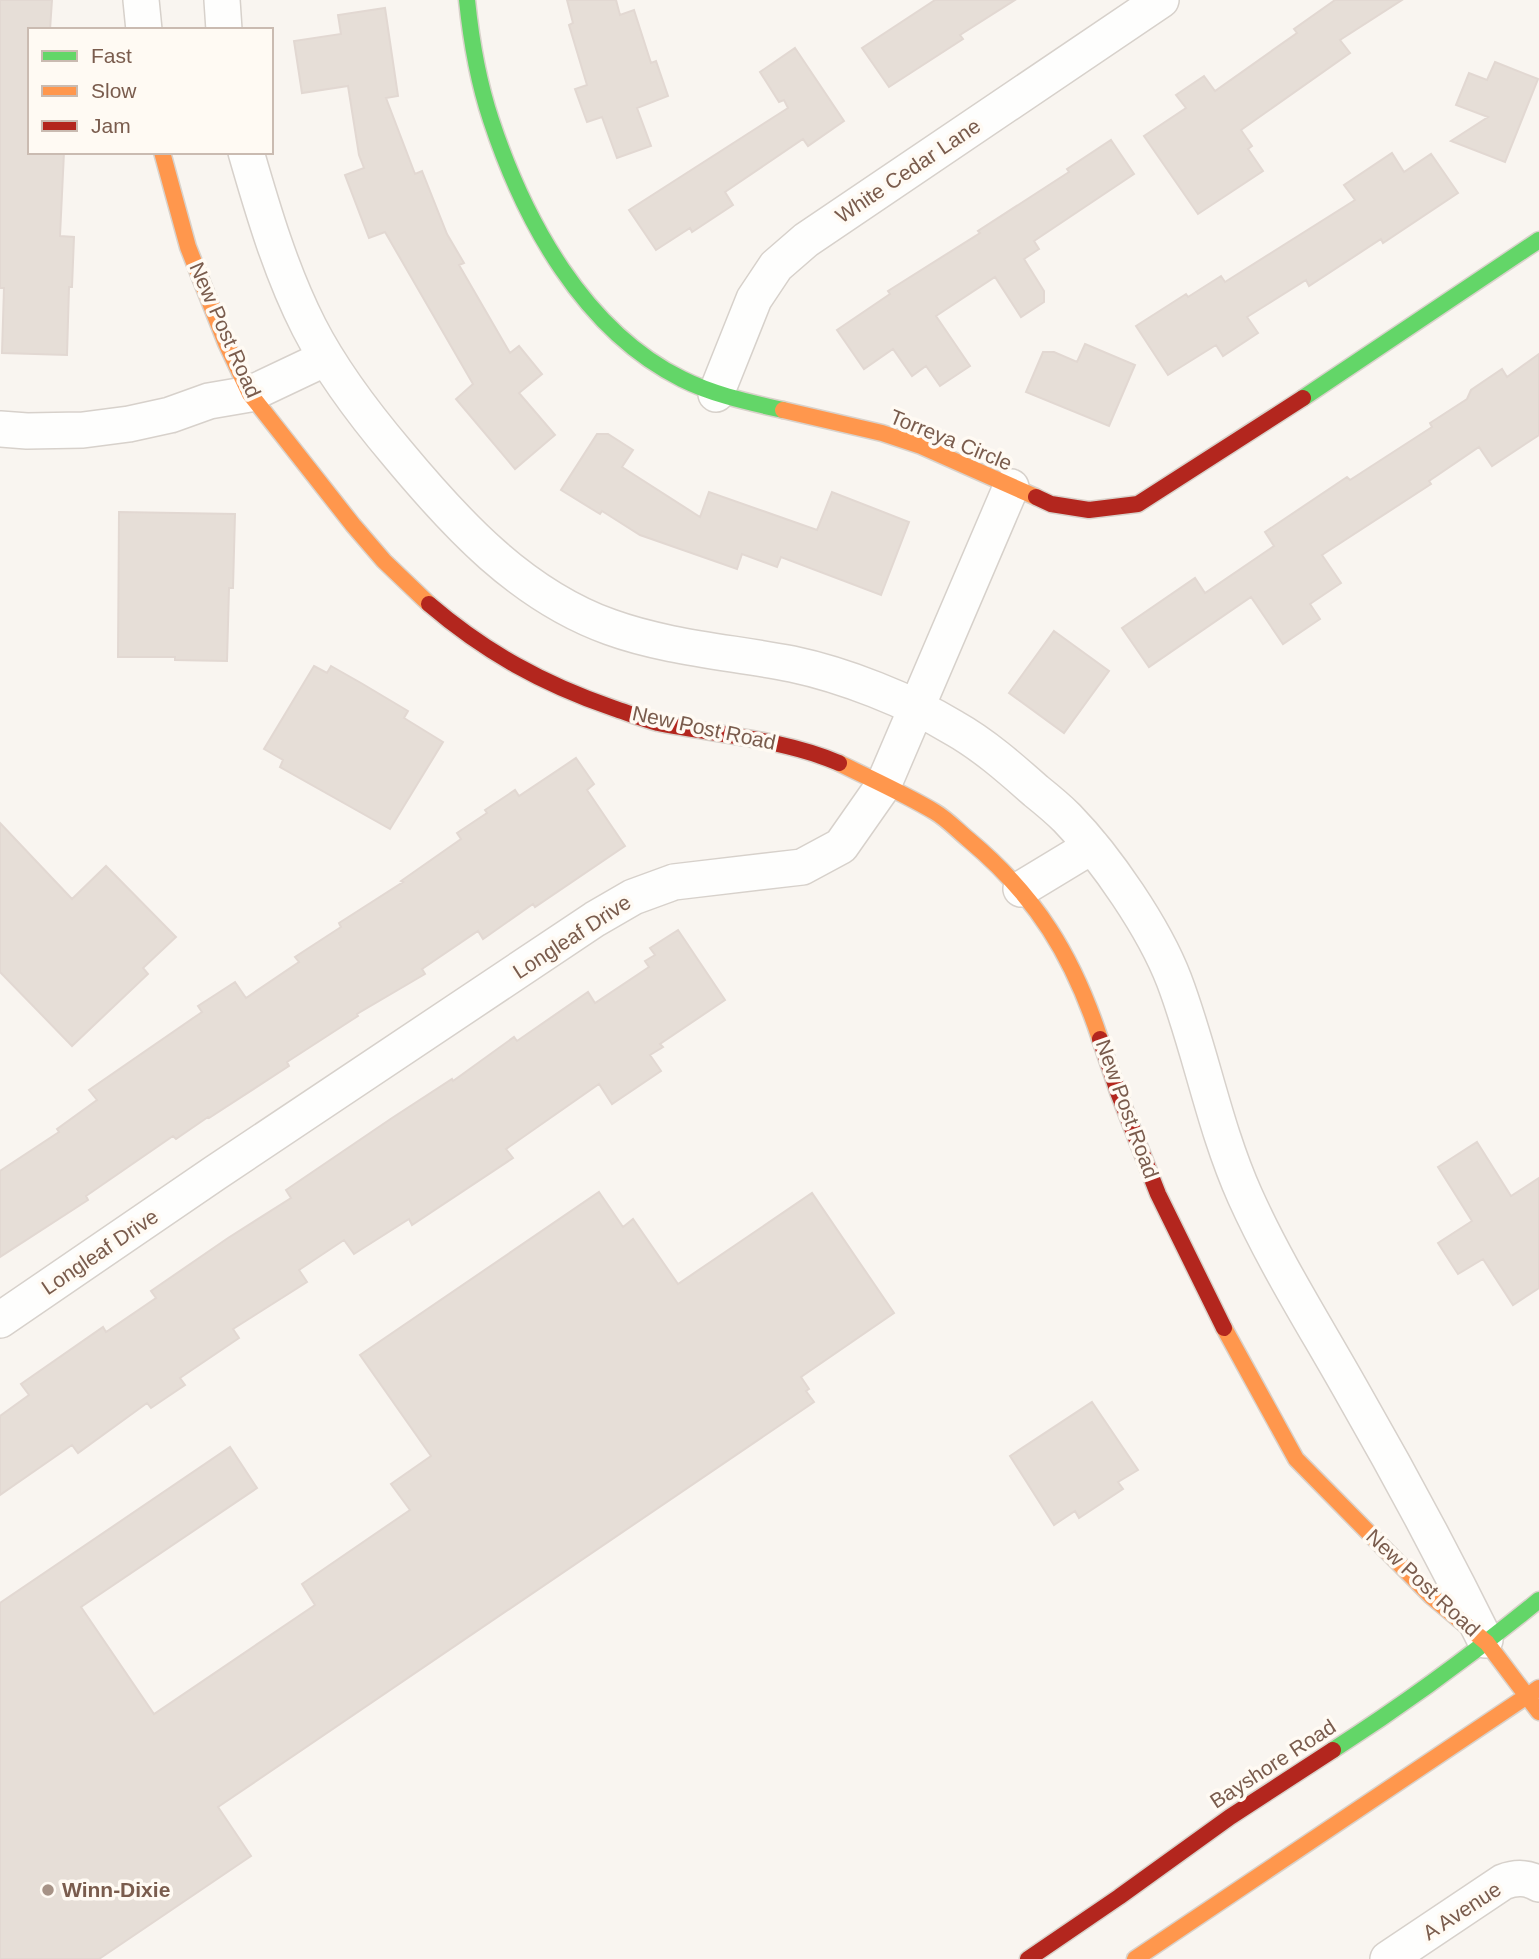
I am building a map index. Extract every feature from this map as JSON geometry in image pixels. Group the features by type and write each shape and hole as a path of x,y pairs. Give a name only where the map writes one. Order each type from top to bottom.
{"street":[{"path":"142,0 144,28"},
{"path":"222,0 224,28"},
{"name":"Torreya Circle","path":"467,0 479,78 508,167 530,215 557,260 587,302 615,331 645,356 680,378 716,394 882,433 921,446 1051,504 1088,510 1138,504 1271,419 1539,240"},
{"name":"White Cedar Lane","path":"716,394 754,299 776,266 806,240 1161,0"},
{"name":"New Post Road","path":"163,154 188,247 226,343 250,394 384,561 451,623 531,675 575,695 655,722 796,748 837,762 937,813 986,854 1021,889 1051,929 1072,968 1106,1050 1118,1092 1158,1194 1229,1339 1296,1459 1431,1596 1487,1643"},
{"name":"New Post Road","path":"247,154 283,265 306,322 326,358 373,425 436,501 512,572 558,602 609,626 663,641 797,665 872,688 916,708 955,728 1000,760 1066,816 1092,846 1156,942 1174,980 1245,1196 1308,1317 1355,1396 1456,1581 1487,1643"},
{"path":"0,429 83,430 129,424 170,415 209,401 250,394 326,358"},
{"name":"Longleaf Drive","path":"0,1320 227,1165 623,902 674,882 802,867 841,846 883,786 1011,487"},
{"path":"1021,889 1092,846"},
{"name":"Bayshore Road","path":"1028,1959 1230,1817 1398,1708 1487,1643 1539,1600"},
{"path":"1487,1643 1533,1692 1539,1712"},
{"path":"1135,1959 1533,1692"},
{"name":"A Avenue","path":"1388,1959 1503,1882 1513,1878 1526,1878 1539,1884"}],"building":[{"path":"0,0 52,0 50,28 28,28 28,154 64,154 60,236 74,237 67,355 2,353 4,288 0,288"},
{"path":"567,0 616,0 620,15 634,10 651,63 656,61 668,96 637,108 651,146 617,158 602,117 587,122 575,89 587,85 569,25 573,23"},
{"path":"935,0 1015,0 960,35 963,39 889,87 862,48"},
{"path":"1335,0 1402,0 1340,40 1350,53 1241,130 1252,146 1248,149 1263,171 1198,214 1144,136 1186,108 1176,95 1204,76 1215,91 1297,33 1294,29"},
{"path":"385,8 398,96 386,98 415,174 422,171 447,234 464,263 459,265 510,353 519,346 542,374 519,393 555,435 515,469 456,399 473,384 385,232 369,238 345,175 364,168 359,155 348,86 302,93 294,41 341,34 338,15"},
{"path":"795,48 844,121 808,146 803,139 725,192 733,205 692,232 690,228 656,250 629,210 788,108 784,100 779,102 760,72"},
{"path":"1495,62 1538,79 1505,162 1451,141 1488,117 1456,105 1469,73 1487,80"},
{"path":"1111,140 1134,174 1034,241 1039,249 1024,259 1044,291 1044,302 1021,317 995,277 936,316 970,366 940,386 926,366 912,376 893,349 864,369 837,330 890,294 888,291 980,233 978,231 1069,172 1067,169"},
{"path":"1392,153 1404,172 1431,154 1458,193 1383,243 1381,239 1309,286 1306,280 1247,317 1258,333 1223,356 1216,345 1168,375 1136,326 1186,294 1188,297 1221,276 1225,282 1355,200 1344,185"},
{"path":"1085,344 1135,365 1109,426 1026,392 1043,352 1054,352 1077,362"},
{"path":"1539,354 1539,435 1492,466 1479,447 1429,481 1431,484 1322,555 1341,583 1310,604 1320,619 1283,644 1251,597 1149,667 1122,628 1195,578 1205,593 1274,546 1265,532 1347,477 1350,480 1432,427 1430,423 1467,399 1471,390 1502,369 1507,377"},
{"path":"597,434 608,434 633,450 622,467 700,517 709,492 817,530 832,492 909,522 881,595 781,557 777,567 742,554 737,569 640,535 602,511 600,514 561,490"},
{"path":"119,512 235,514 227,661 118,657"},
{"path":"1054,631 1109,671 1064,733 1009,693"},
{"path":"314,666 327,673 331,666 361,683 408,711 404,718 443,742 390,829 280,767 283,760 264,749"},
{"path":"576,758 594,784 587,790 625,846 483,939 478,931 422,969 425,974 357,1014 358,1016 287,1062 289,1066 209,1118 176,1139 173,1136 86,1196 88,1200 0,1257 0,1171 59,1132 57,1129 97,1100 89,1090 202,1012 198,1006 235,982 246,998 299,962 295,957 341,927 339,923 403,882 401,881 461,839 457,833 487,813 485,810 515,790 519,796"},
{"path":"0,823 72,899 106,866 176,937 143,968 148,974 72,1046 0,972"},
{"path":"678,930 725,1000 660,1044 663,1047 650,1055 661,1071 612,1104 599,1084 506,1149 513,1158 412,1225 409,1219 354,1254 344,1240 299,1270 307,1282 233,1329 239,1338 180,1378 185,1385 151,1408 147,1403 78,1453 72,1445 0,1495 0,1416 29,1395 21,1384 103,1327 106,1332 156,1298 151,1291 291,1198 286,1190 392,1118 452,1079 453,1081 514,1037 517,1041 588,992 595,1003 649,967 645,961 655,955 650,948"},
{"path":"1477,1142 1511,1196 1539,1178 1539,1288 1513,1305 1483,1259 1458,1274 1438,1243 1472,1221 1438,1167"},
{"path":"599,1192 623,1227 633,1219 678,1284 812,1193 894,1313 801,1377 814,1402 218,1807 251,1856 99,1959 0,1959 0,1603 230,1447 257,1488 81,1607 154,1714 315,1605 302,1584 410,1510 391,1484 431,1456 360,1355"},
{"path":"1092,1402 1138,1470 1118,1482 1123,1489 1079,1518 1075,1511 1054,1525 1010,1456"}],"traffic: fast":[{"path":"467,0 473,45 486,105 505,158 540,233 587,302 615,332 647,358 682,379 719,394 783,410"},
{"path":"1303,398 1539,240"},
{"path":"1333,1750 1438,1678 1539,1600"}],"traffic: slow":[{"path":"163,154 188,247 226,343 250,394 353,525 384,561 429,604"},
{"path":"783,410 882,433 921,446 1036,497"},
{"path":"839,763 939,815 993,861 1014,883 1050,929 1064,954 1078,981 1100,1039"},
{"path":"1224,1328 1296,1459 1431,1596 1487,1643 1539,1712"},
{"path":"1135,1959 1539,1688"}],"traffic: jam":[{"path":"1036,497 1051,504 1089,510 1138,504 1303,398"},
{"path":"429,604 493,652 587,699 658,723 796,748 839,763"},
{"path":"1100,1039 1158,1194 1224,1328"},
{"path":"1028,1959 1230,1817 1333,1750"}],"place":[{"name":"Winn-Dixie","path":"48,1890"}]}
